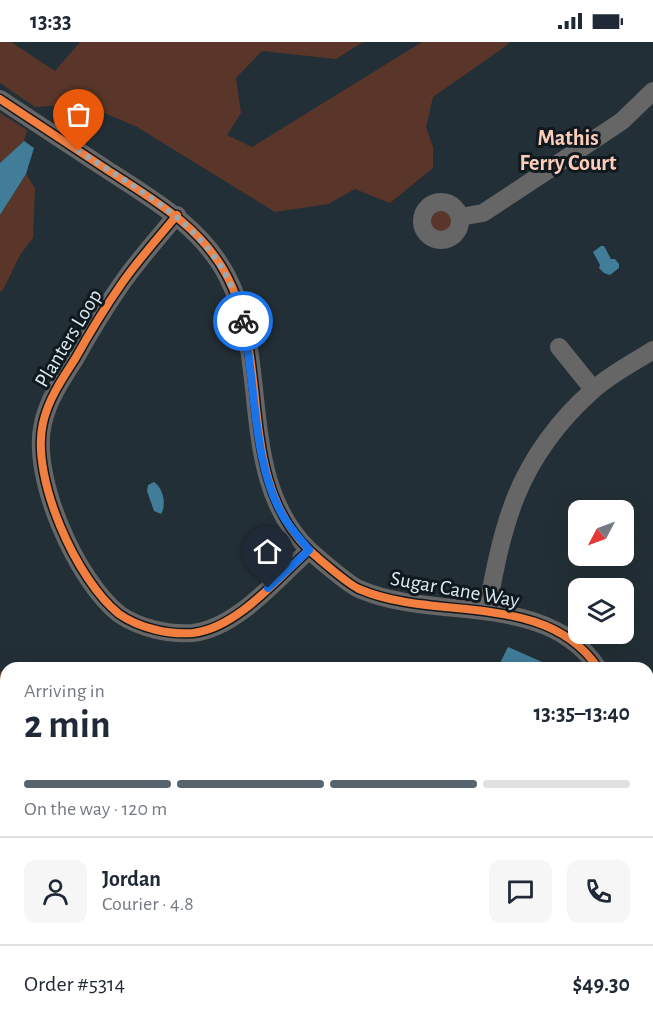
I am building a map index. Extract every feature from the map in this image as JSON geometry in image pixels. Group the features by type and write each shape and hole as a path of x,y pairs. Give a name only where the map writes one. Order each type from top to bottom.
{"street":[{"path":"460,217 483,213 572,155 622,121 653,91"},
{"name":"Sugar Cane Way","path":"0,99 177,215 204,243 227,276 240,310 249,350 261,448 272,489 283,516 309,550 358,588 406,603 487,611 542,624 570,638 594,662"},
{"name":"Planters Loop","path":"177,215 121,284 52,397 43,422 39,444 49,499 90,583 103,599 121,615 143,625 168,632 194,633 241,613 309,550"},
{"path":"559,347 593,389"},
{"path":"487,611 499,552 515,498 534,462 551,436 593,389 653,350"}],"shaded area":[{"path":"0,42 11,42 55,71 80,42 363,42 336,59 262,51 236,78 241,113 227,135 252,147 422,42 509,42 433,97 426,127 433,147 433,168 390,203 355,189 328,204 275,212 137,127 84,104 35,107 0,83"},
{"path":"0,113 27,130 24,141 0,163"},
{"path":"26,174 35,188 33,238 20,255 0,292 0,215"},
{"path":"442,210 450,213 453,221 450,229 442,232 434,229 431,221 434,213"}],"water":[{"path":"24,141 34,148 26,174 0,215 0,163"},
{"path":"604,246 611,259 615,259 619,264 619,268 610,275 599,268 600,265 593,252"},
{"path":"154,482 160,488 163,497 164,506 161,514 154,511 147,491 148,485"},
{"path":"508,647 542,662 500,662"}],"cycle path":[{"path":"0,99 158,203 204,242 216,258 227,276 240,309 248,345 262,454 271,488 286,521 309,550 359,589 389,599 519,617 549,627 576,644 592,662"},
{"path":"177,215 140,259 114,295 60,382 48,406 43,423 41,445 43,471 60,526 73,553 103,599 127,619 154,630 174,633 193,633 225,622 256,600 309,550"}],"way so far":[{"path":"79,151 177,215 204,243 227,276 243,321"}],"district":[{"name":"Mathis Ferry Court","path":"568,150"}],"route":[{"path":"243,321 249,350 261,448 272,489 283,516 309,550 268,588"}]}
